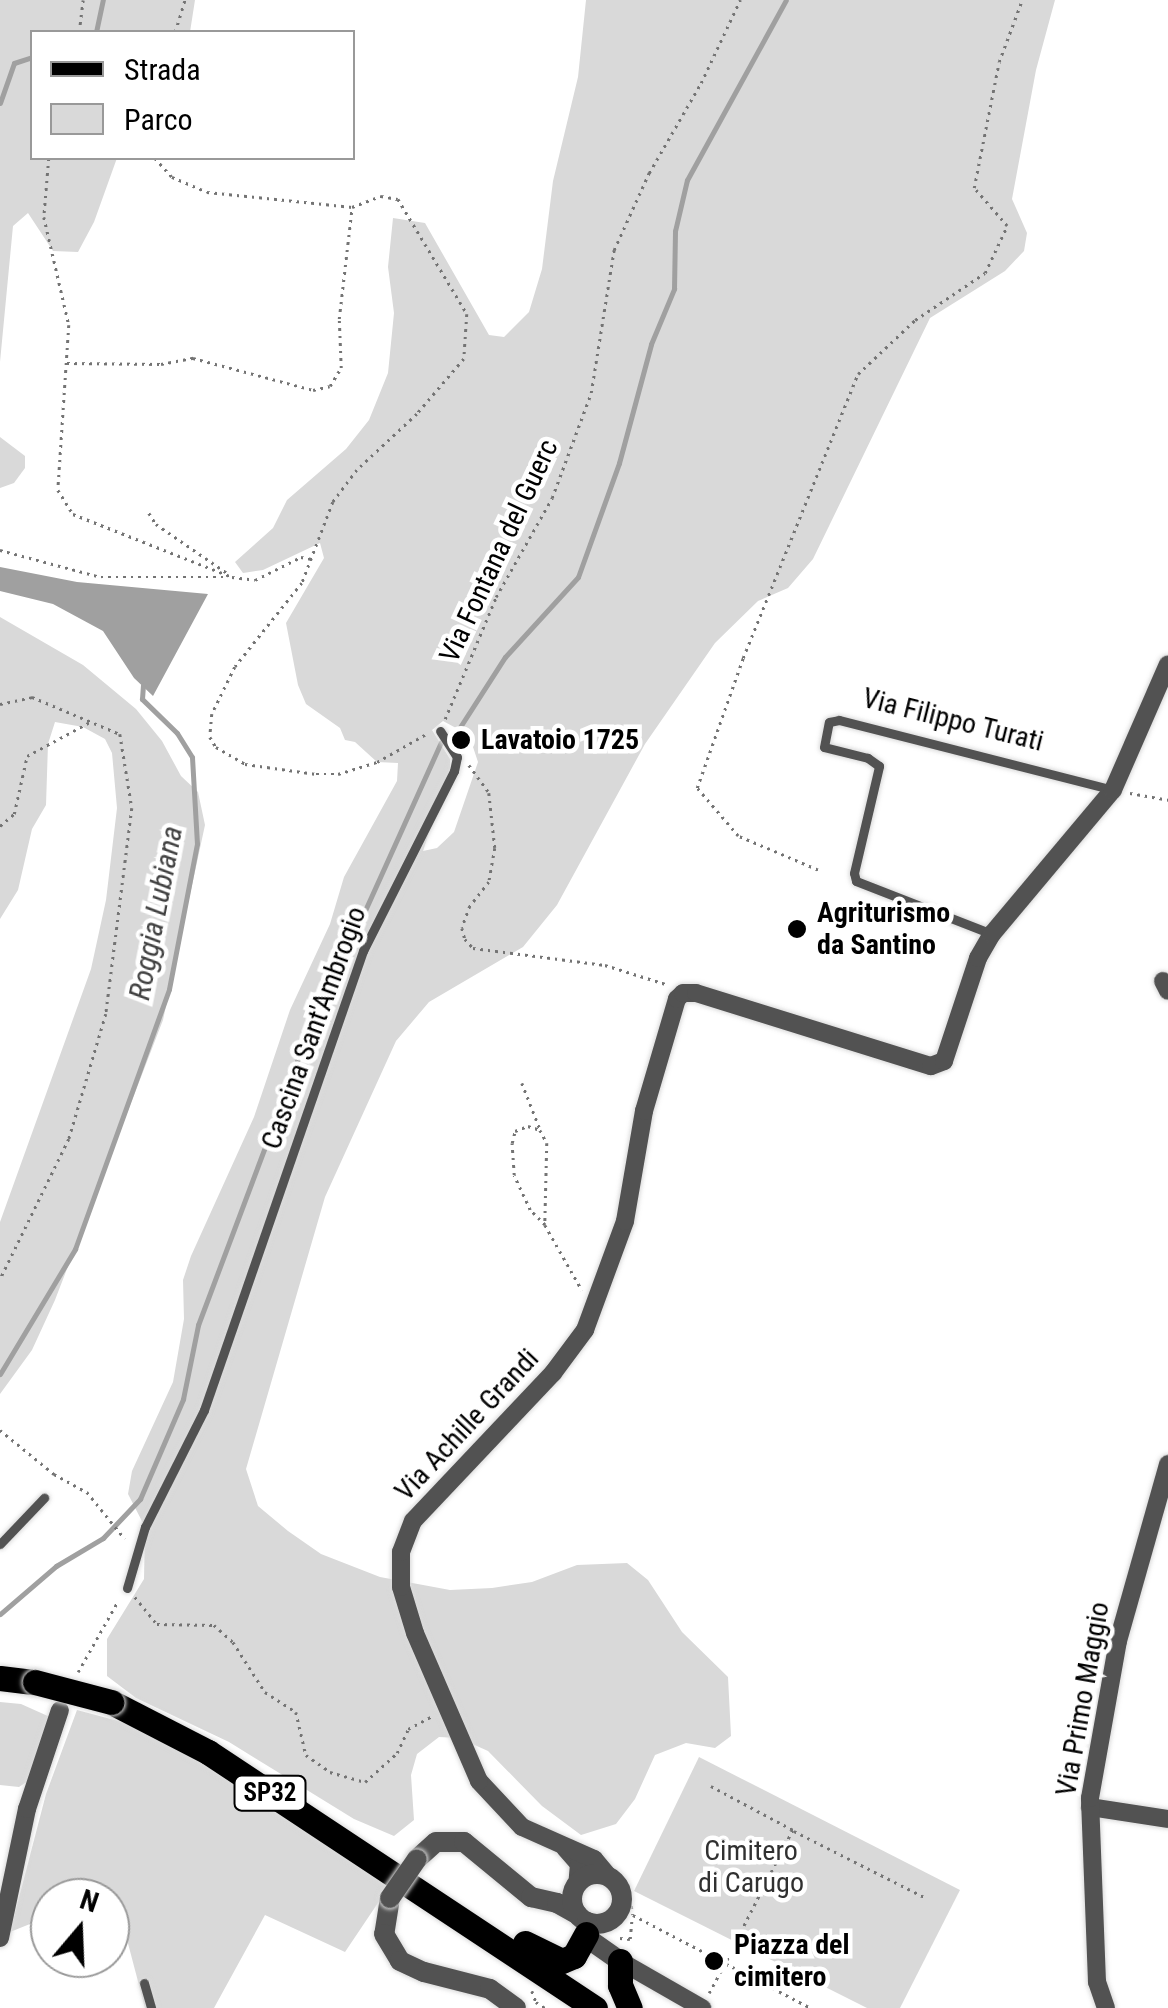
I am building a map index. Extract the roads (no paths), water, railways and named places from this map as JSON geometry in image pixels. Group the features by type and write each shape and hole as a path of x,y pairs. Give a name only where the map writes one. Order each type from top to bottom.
{"main road":[{"name":"SP32","path":"0,1678 35,1682 111,1702 208,1752 595,2008"},
{"path":"423,1894 461,1903 556,1960 574,1956 576,1909"},
{"path":"464,1920 477,1944 571,2008"},
{"path":"618,1949 620,1986 630,2008"}],"street":[{"path":"992,934 1114,790 1168,664"},
{"name":"Via Achille Grandi","path":"610,1878 600,1864 522,1827 489,1796 414,1633 402,1587 400,1552 405,1538 422,1506 562,1362 592,1315 625,1221 644,1112 680,996 931,1066 947,1055 978,958 992,934"},
{"name":"Via Primo Maggio","path":"1106,2008 1098,1982 1090,1807 1118,1641 1168,1464"},
{"path":"0,1938 27,1809 60,1710"},
{"path":"1090,1807 1168,1819"},
{"path":"516,2008 490,1989 424,1972 400,1961 384,1934 390,1898 416,1859 436,1842 464,1842 531,1897 576,1909 602,1924 626,1913"},
{"path":"565,1848 580,1864 576,1909 597,1948 618,1949 702,2008"},
{"path":"576,1909 588,1876 610,1878 622,1896 626,1913 618,1949"}],"lane":[{"name":"Via Filippo Turati","path":"992,934 856,881 854,873 879,766 868,758 824,747 829,722 839,720 1114,790"},
{"name":"Cascina Sant'Ambrogio","path":"127,1588 144,1527 204,1410 363,951 412,858 457,757 440,731"},
{"path":"0,1544 44,1498"},
{"path":"144,1983 150,2008"}],"waterway":[{"path":"96,30 103,0"},
{"path":"460,727 505,657 578,577 619,463 651,344 674,289 675,231 687,180 786,0"},
{"path":"0,103 14,63 30,58"},
{"name":"Roggia Lubiana","path":"0,1374 75,1249 169,989 197,844 192,757 177,733 142,699 143,685"},
{"path":"0,1614 56,1566 103,1538 140,1499 183,1399 198,1325 297,1061 441,742"}],"place":[{"name":"Lavatoio 1725","path":"461,740"},
{"name":"Agriturismo da Santino","path":"797,929"},
{"name":"Piazza del cimitero","path":"714,1961"}],"park label":[{"name":"Cimitero di Carugo","path":"751,1867"}]}
